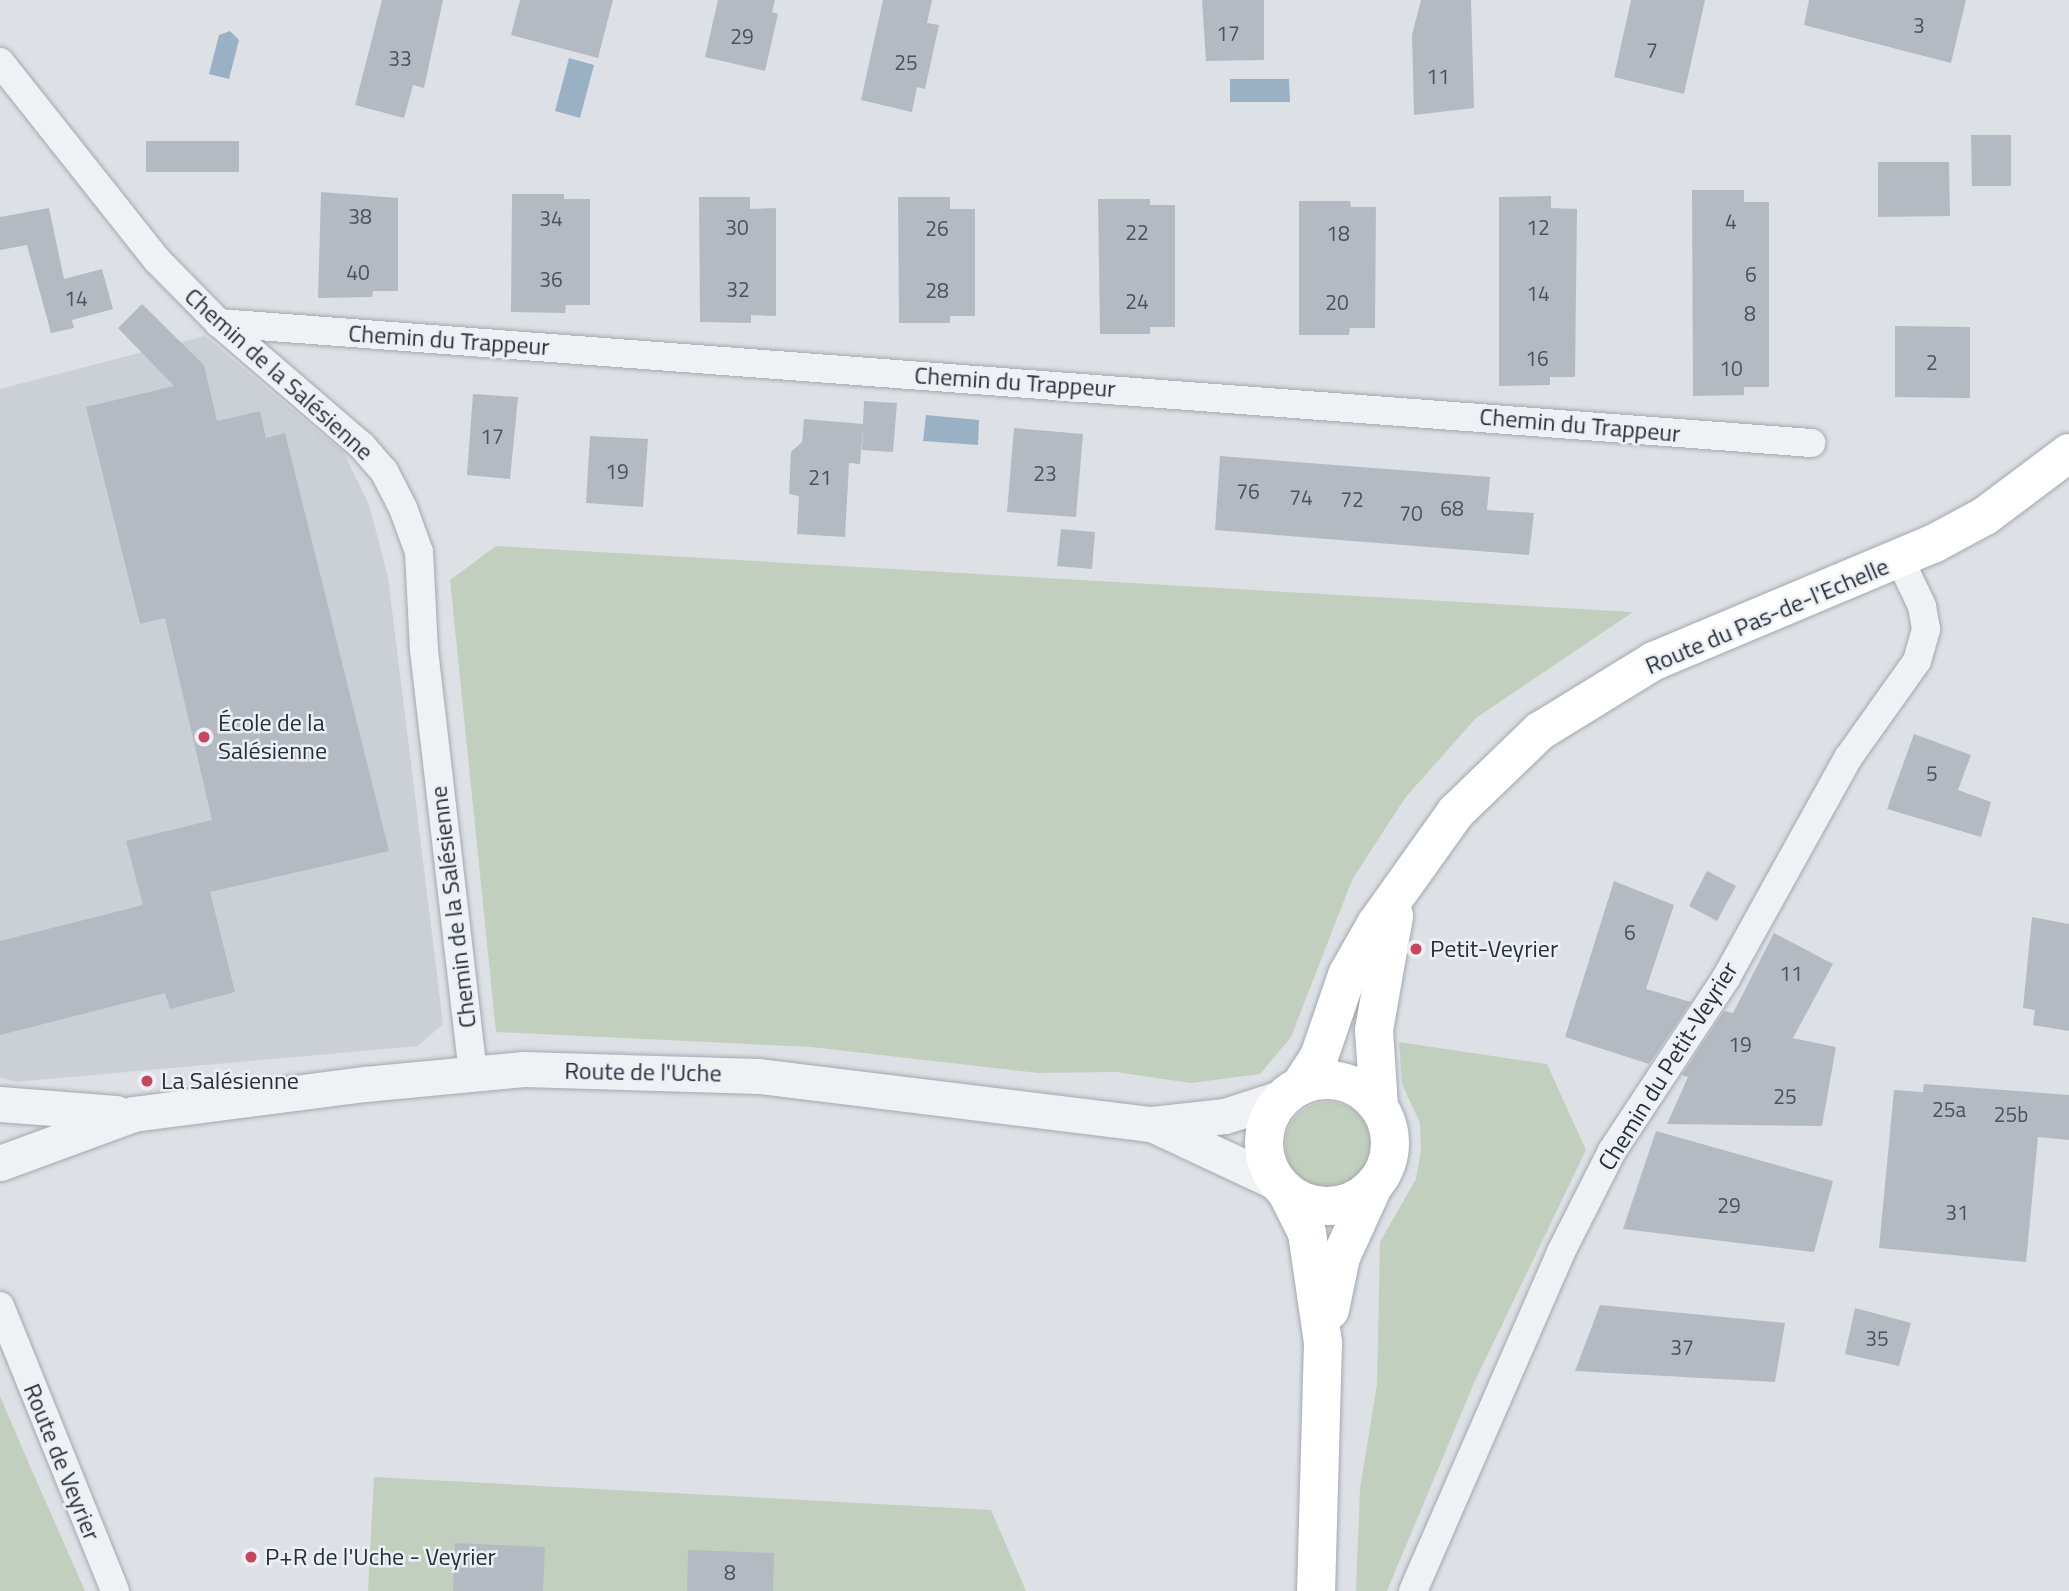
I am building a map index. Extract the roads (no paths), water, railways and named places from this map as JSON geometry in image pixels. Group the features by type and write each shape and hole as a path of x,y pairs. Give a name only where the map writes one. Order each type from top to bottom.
{"main road":[{"name":"Route du Pas-de-l'Echelle","path":"1291,1091 1319,1056 1359,952 1456,812 1540,731 1654,661 1899,560 1985,516 2069,453"},
{"name":"Route du Pas-de-l'Echelle","path":"1379,1107 1374,1030 1381,971 1400,894"},
{"path":"1316,1591 1323,1343 1340,1257 1372,1189 1381,1177 1391,1149 1379,1107 1343,1082 1321,1080 1291,1091 1272,1112 1264,1138 1267,1166 1307,1233 1323,1343"},
{"path":"1282,1188 1322,1207 1357,1200 1372,1189"}],"street":[{"name":"Chemin de la Salésienne","path":"0,62 157,260 219,323 362,446 384,471 419,552 424,650 473,1073"},
{"name":"Chemin du Trappeur","path":"219,323 1811,443"},
{"name":"Chemin du Petit-Veyrier","path":"1413,1591 1561,1252 1612,1151 1726,978 1849,758 1917,661 1926,629 1922,606 1899,560"},
{"name":"Route de l'Uche","path":"0,1104 133,1114 473,1073 628,1069 736,1074 1152,1124 1225,1116 1291,1091"},
{"name":"Route de l'Uche","path":"0,1163 133,1114"},
{"name":"Route de l'Uche","path":"1152,1124 1282,1188"},
{"name":"Route de Veyrier","path":"0,1306 4,1327 115,1591"}],"water":[{"path":"230,31 239,40 229,79 209,74 219,35"},
{"path":"569,58 594,65 580,118 555,111"},
{"path":"1230,79 1289,79 1290,102 1230,102"},
{"path":"926,415 979,420 978,445 923,441"}],"place":[{"name":"École de la Salésienne","path":"204,737"},
{"name":"Petit-Veyrier","path":"1416,949"},
{"name":"La Salésienne","path":"147,1081"},
{"name":"P+R de l'Uche - Veyrier","path":"251,1557"}]}
